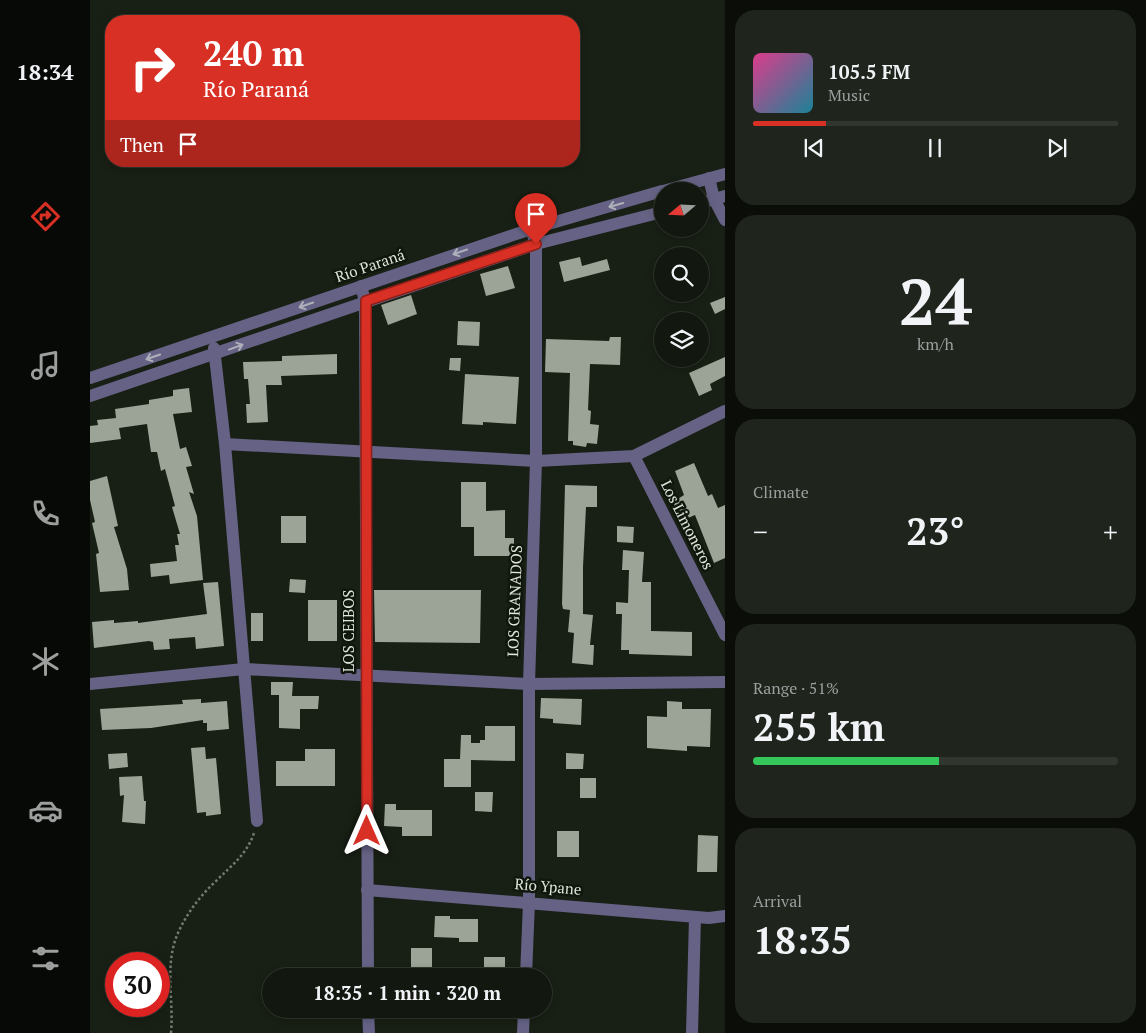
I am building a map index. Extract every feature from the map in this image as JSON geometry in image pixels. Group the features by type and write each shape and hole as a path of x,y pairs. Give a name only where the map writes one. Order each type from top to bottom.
{"street":[{"name":"Río Paraná","path":"695,182 725,174"},
{"path":"709,178 719,198 725,220"},
{"name":"Río Paraná","path":"90,378 531,228 654,194"},
{"name":"Río Paraná","path":"90,396 536,244 654,214"},
{"name":"LOS GRANADOS","path":"526,968 529,902 529,684 536,461 536,244 531,228"},
{"name":"LOS CEIBOS","path":"361,286 366,301 368,968"},
{"path":"211,337 215,354 225,444 257,821"},
{"path":"225,444 536,461 634,456 725,410"},
{"name":"Los Limoneros","path":"634,456 725,635"},
{"path":"90,684 244,669 529,684 725,682"},
{"name":"Río Ypane","path":"368,890 695,917 725,916"},
{"path":"692,1033 695,917"},
{"path":"368,1018 368,1033"},
{"path":"523,1033 524,1018"}],"path":[{"path":"171,1033 173,1013 171,960 177,935 187,915 202,895 242,856 252,840 257,821"}],"building":[{"path":"580,257 582,266 607,259 610,270 564,282 559,262"},
{"path":"508,266 515,288 486,296 480,274"},
{"path":"411,295 417,314 388,325 381,305"},
{"path":"725,297 725,309 715,314 710,303"},
{"path":"458,321 480,322 479,346 457,345"},
{"path":"610,337 621,337 620,365 590,364 588,410 591,411 590,424 599,425 597,444 587,443 586,447 573,445 573,441 568,441 570,373 545,372 546,339 609,341"},
{"path":"337,354 337,374 281,376 282,385 266,385 268,422 247,423 246,404 250,404 248,379 244,379 243,362 282,361 282,356"},
{"path":"725,357 725,376 710,384 712,390 699,396 689,373 702,367 709,367 709,364"},
{"path":"450,358 461,358 460,371 449,370"},
{"path":"465,374 519,377 516,424 483,422 483,425 462,424"},
{"path":"189,388 192,412 173,414 180,449 186,447 192,466 186,467 194,494 189,492 197,516 203,580 170,584 169,575 151,577 150,564 177,561 175,545 179,545 177,534 180,534 172,507 175,506 165,469 161,471 157,452 151,452 147,424 119,428 121,439 90,443 90,426 98,425 97,420 116,418 115,409 149,404 149,400 173,396 173,390"},
{"path":"694,463 708,496 712,494 718,508 725,505 725,558 714,563 695,515 681,521 673,502 684,495 675,471"},
{"path":"107,476 118,526 114,527 127,569 129,590 100,592 96,554 99,553 92,523 95,522 90,500 90,481"},
{"path":"461,482 486,482 486,511 505,510 505,538 514,538 514,556 474,556 474,527 461,527"},
{"path":"565,485 597,486 597,507 586,507 583,567 583,614 593,615 590,645 594,645 593,665 572,663 574,633 568,632 570,610 563,609 562,604"},
{"path":"281,516 306,516 306,543 281,543"},
{"path":"617,526 634,527 633,543 617,542"},
{"path":"623,550 644,552 642,582 651,582 651,631 692,632 692,656 629,654 629,650 621,650 622,614 616,614 616,602 628,603 629,570 622,570"},
{"path":"290,579 306,580 305,593 289,592"},
{"path":"218,582 224,646 196,649 195,637 169,639 170,649 154,650 153,642 149,641 94,648 92,622 114,620 114,623 138,621 138,623 207,614 203,583"},
{"path":"374,590 481,590 480,643 375,642"},
{"path":"308,600 337,600 337,641 308,641"},
{"path":"251,613 263,613 263,641 251,641"},
{"path":"271,682 293,682 292,696 319,696 318,709 300,709 300,729 279,728 279,695 271,695"},
{"path":"541,698 582,699 581,725 553,723 553,719 540,718"},
{"path":"201,699 201,703 227,701 229,729 207,731 207,723 203,723 203,720 151,728 102,730 100,709 183,704 182,700"},
{"path":"667,701 682,702 682,709 711,709 710,747 687,746 687,751 647,748 647,716 667,717"},
{"path":"485,726 515,726 515,761 471,760 471,787 444,787 444,759 460,759 461,735 471,735 471,743 480,743 480,740 485,740"},
{"path":"205,747 206,759 216,758 221,814 206,816 206,812 197,813 191,748"},
{"path":"305,749 335,749 335,786 276,786 276,761 305,761"},
{"path":"127,753 128,767 109,769 108,754"},
{"path":"566,753 584,754 583,769 566,769"},
{"path":"142,776 144,801 146,801 145,824 122,822 124,795 120,796 119,777"},
{"path":"580,778 596,778 596,798 580,798"},
{"path":"475,792 493,792 492,812 475,811"},
{"path":"385,804 396,804 396,810 432,810 432,836 402,836 402,827 384,826"},
{"path":"557,831 579,831 579,857 557,857"},
{"path":"698,835 718,836 717,872 697,872"},
{"path":"435,916 450,916 450,919 478,919 478,942 459,942 459,938 434,937"},
{"path":"411,948 432,948 432,968 411,968"},
{"path":"484,957 505,957 505,968 484,968"}],"route":[{"path":"367,831 366,301 536,244"}]}
